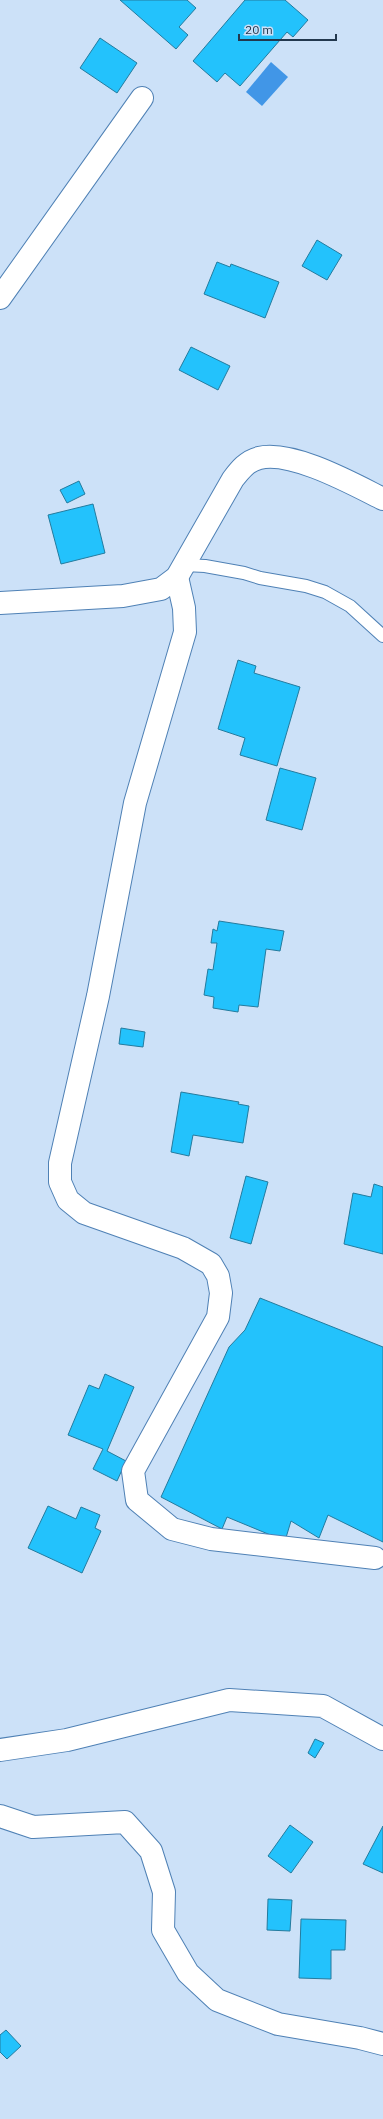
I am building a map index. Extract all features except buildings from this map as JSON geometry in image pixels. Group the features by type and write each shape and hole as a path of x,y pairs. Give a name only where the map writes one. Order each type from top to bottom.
{"street":[{"path":"0,298 142,98"},
{"path":"0,603 123,596 161,588 181,571 233,479 245,465 257,458 272,456 291,459 349,482 383,499"},
{"path":"181,571 185,632 135,803 98,996 60,1163 60,1182 68,1200 84,1212 182,1248 211,1264 218,1276 221,1293 218,1316 132,1472 137,1500 172,1529 211,1539 374,1558"},
{"path":"0,1750 67,1740 229,1700 323,1706 383,1738"},
{"path":"0,1816 33,1827 125,1822 152,1851 164,1892 163,1930 188,1973 218,2000 278,2024 360,2038 383,2044"}],"lane":[{"path":"181,571 205,566 306,586 325,592 350,606 383,636"}],"water":[{"path":"271,62 288,77 262,106 246,92"}]}
